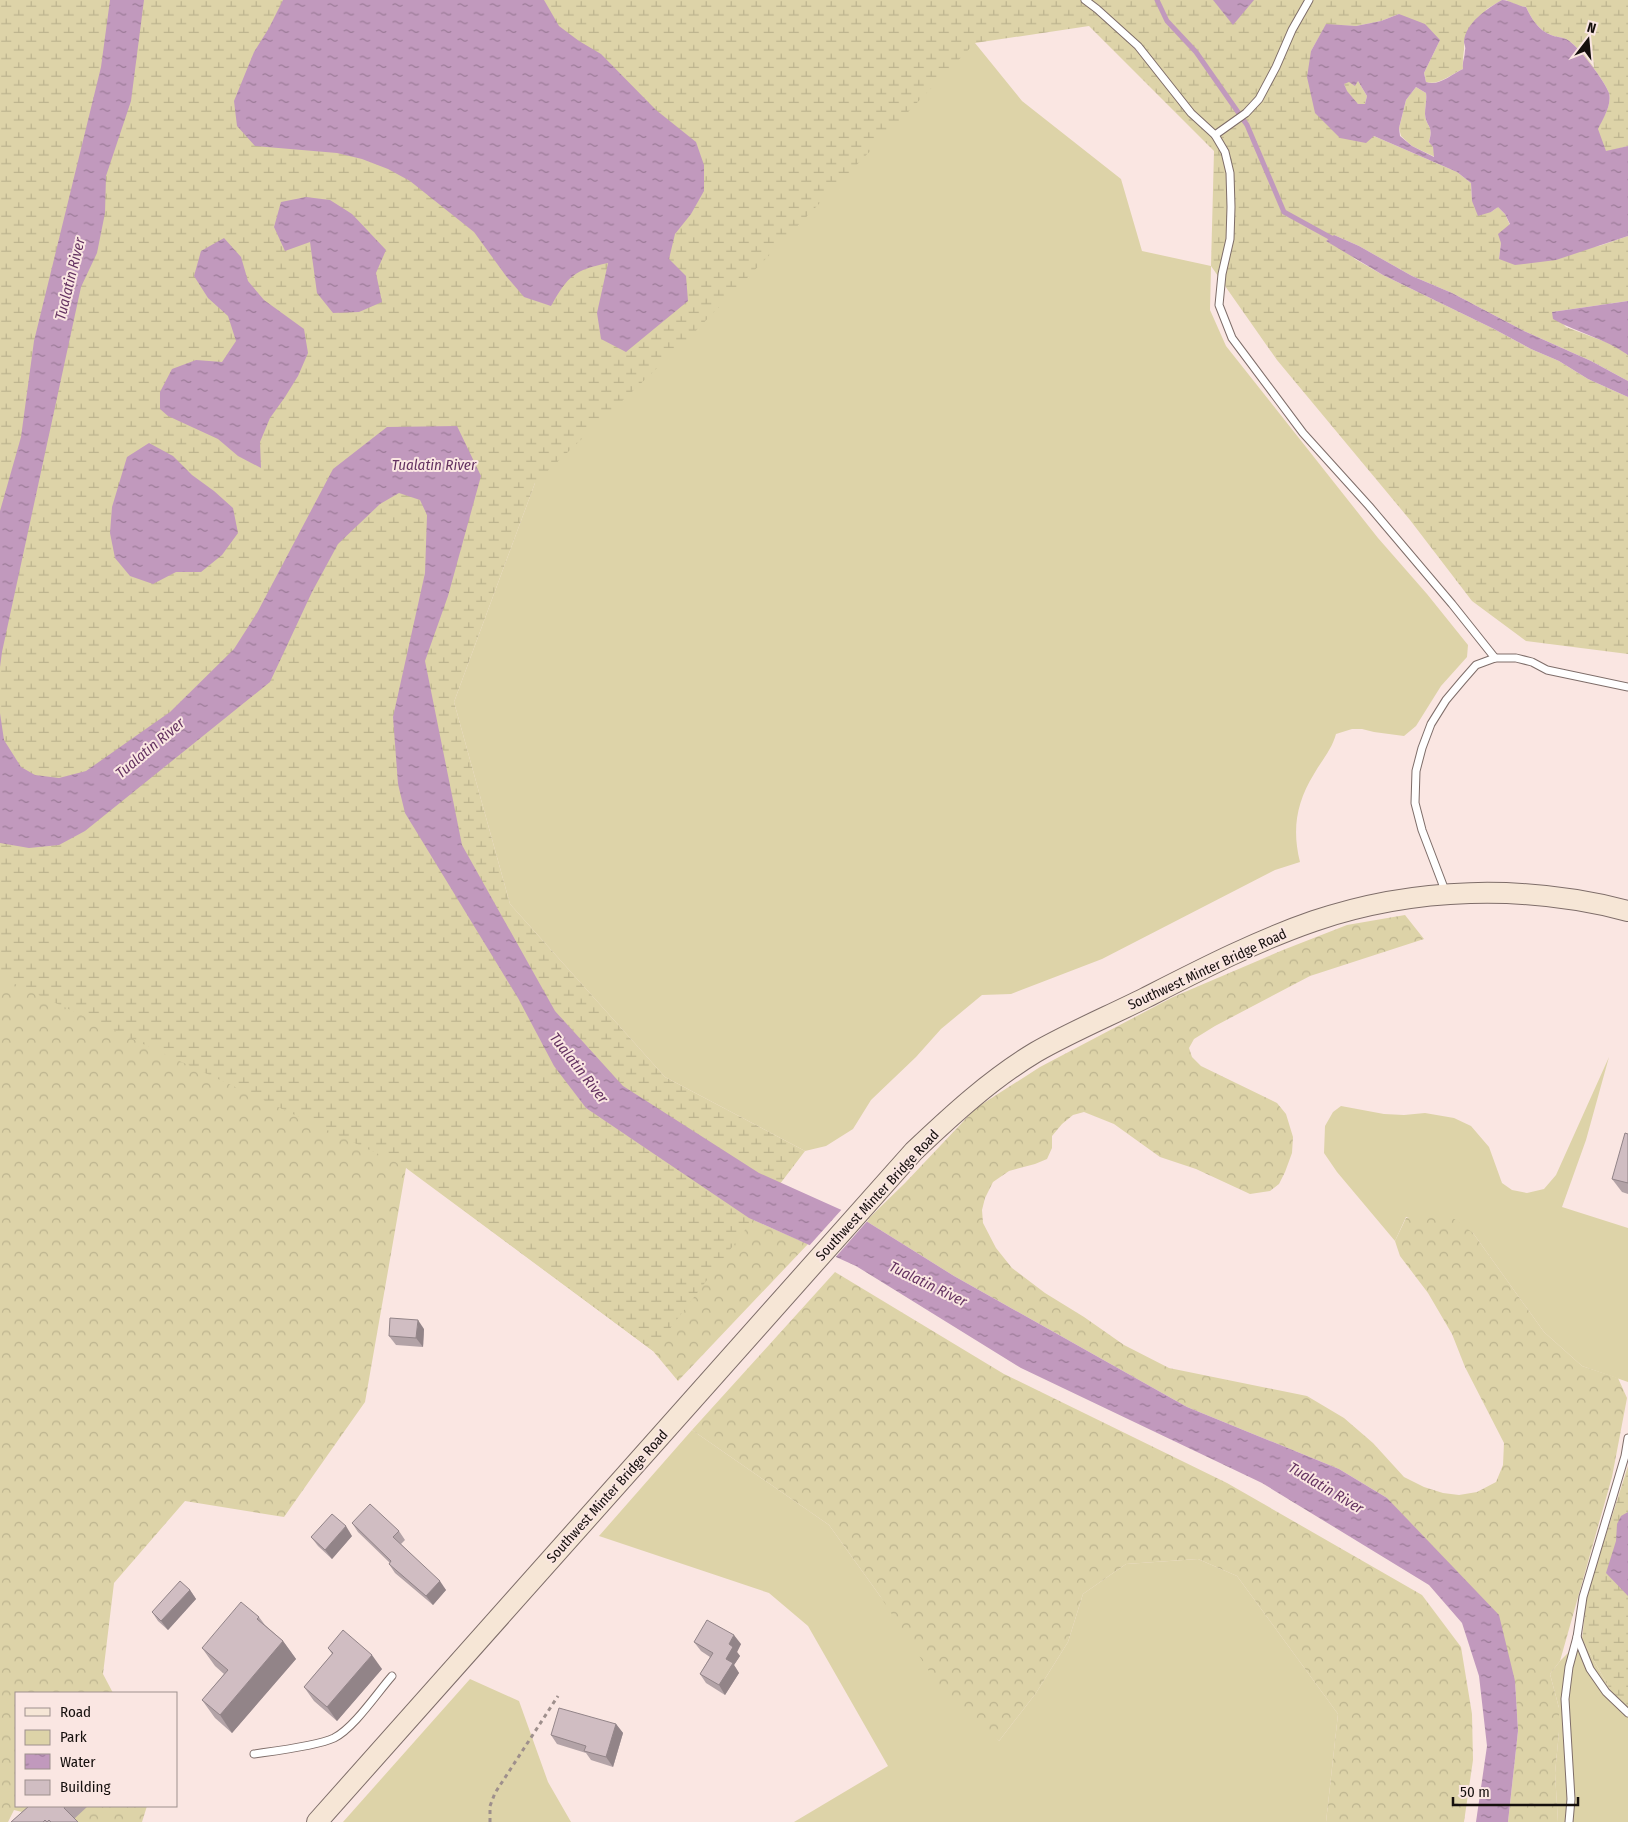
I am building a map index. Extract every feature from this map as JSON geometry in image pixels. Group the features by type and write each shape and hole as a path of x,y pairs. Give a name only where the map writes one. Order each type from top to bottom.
{"main road":[{"name":"Southwest Minter Bridge Road","path":"317,1822 892,1174 957,1109 1012,1068 1037,1052 1273,937 1354,909 1416,898 1509,893 1576,900 1628,911"}],"lane":[{"path":"1084,0 1097,9 1138,46 1191,113 1215,135 1225,152 1230,173 1232,207 1230,239 1222,274 1219,305 1232,338 1303,433 1369,506 1495,658"},
{"path":"1215,135 1246,113 1260,99 1292,30 1309,0"},
{"path":"1446,895 1414,803 1416,771 1431,724 1446,700 1476,665 1495,658 1516,658 1532,662 1547,670 1628,687"},
{"path":"1569,1822 1570,1799 1565,1699 1569,1667 1577,1637 1583,1597 1625,1456 1628,1438"},
{"path":"1577,1637 1590,1669 1606,1692 1628,1713"},
{"path":"254,1754 333,1738 361,1713 392,1676"}],"path":[{"path":"490,1822 490,1806 495,1793 558,1696"}],"green space":[{"path":"0,0 1502,0 1487,9 1464,40 1463,69 1435,82 1426,82 1424,73 1440,40 1399,14 1381,21 1356,26 1326,25 1311,51 1374,136 1457,172 1471,183 1472,201 1491,212 1498,207 1505,214 1510,225 1501,243 1499,259 1599,246 1628,236 1628,301 1552,312 1566,327 1614,345 1628,355 1628,381 1591,361 1524,331 1452,293 1412,276 1359,246 1334,235 1355,259 1383,275 1531,349 1559,361 1588,379 1628,397 1628,654 1526,641 1472,601 1410,520 1277,360 1211,266 1214,151 1089,26 975,43 686,341 535,483 454,702 510,904 665,1077 805,1151 653,1351 406,1167 0,977"},
{"path":"1506,0 1628,0 1628,146 1606,152 1597,129 1608,107 1610,98 1602,80 1590,63 1571,42 1553,36 1539,27 1526,7 1518,6"},
{"path":"975,43 1022,101 1121,179 1142,251 1211,266 1210,310 1226,346 1378,538 1468,645 1467,657 1441,686 1416,726 1404,736 1362,729 1352,729 1336,734 1303,795 1296,828 1300,862 1275,870 1102,959 1011,994 982,995 941,1029 916,1057 871,1100 853,1129 826,1146 805,1151 665,1077 510,904 454,702 535,483 167,148"},
{"path":"1358,81 1367,96 1365,104 1358,104 1346,91 1344,84 1346,82"},
{"path":"1416,87 1426,93 1425,114 1431,132 1429,142 1433,147 1435,157 1412,146 1401,136 1399,128 1406,100"},
{"path":"398,784 749,1218 808,1244 678,1381 653,1351 406,1168 365,1402 284,1517 185,1501 114,1583 103,1674 112,1692 15,1692 15,1807 147,1807 142,1822 62,1822 14,1810 8,1822 0,1822 0,843"},
{"path":"1405,915 1424,939 1310,976 1215,1026 1194,1039 1189,1048 1192,1057 1201,1066 1277,1103 1286,1114 1293,1137 1292,1153 1279,1184 1270,1191 1250,1194 1196,1169 1160,1157 1114,1124 1084,1112 1073,1115 1052,1136 1052,1148 1047,1159 1009,1171 993,1182 985,1198 982,1210 983,1223 996,1248 1012,1268 1045,1293 1124,1345 1169,1368 1307,1396 1344,1418 1373,1443 1404,1477 1424,1487 1443,1493 1459,1495 1477,1492 1496,1482 1503,1465 1504,1443 1465,1367 1452,1334 1428,1293 1400,1256 1395,1241 1406,1218 1428,1213 1449,1215 1473,1233 1544,1332 1582,1366 1618,1378 1627,1398 1612,1477 1560,1661 1550,1674 1559,1708 1555,1773 1558,1822 1508,1822 1518,1731 1515,1681 1387,1498 1339,1469 1187,1407 954,1276 866,1221 976,1108 1040,1067 1173,997 1283,950 1347,925"},
{"path":"1609,1057 1586,1140 1562,1207 1628,1228 1628,1382 1582,1366 1544,1332 1473,1233 1406,1217 1395,1241 1337,1172 1324,1153 1325,1126 1333,1112 1341,1106 1384,1114 1425,1113 1454,1118 1471,1126 1489,1147 1502,1183 1512,1190 1527,1193 1544,1189 1556,1175"},
{"path":"835,1272 1004,1374 1227,1483 1422,1595 1461,1647 1472,1714 1473,1760 1464,1822 1326,1822 1338,1714 1237,1576 1198,1559 1126,1564 1083,1594 1068,1642 1036,1693 999,1741 942,1691 880,1596 829,1525 692,1430"},
{"path":"692,1430 829,1525 880,1596 999,1741 1036,1693 1068,1642 1083,1594 1126,1564 1198,1559 1237,1576 1338,1714 1326,1822 794,1822 888,1766 808,1626 769,1593 599,1536"},
{"path":"1628,1466 1628,1709 1613,1695 1582,1639 1587,1594"},
{"path":"1582,1639 1613,1695 1628,1709 1628,1822 1558,1822 1555,1773 1559,1708 1550,1674"},
{"path":"470,1679 519,1701 548,1782 571,1822 343,1822"}],"water":[{"name":"Tualatin River","path":"110,0 144,0 131,101 106,176 105,213 97,253 81,287 0,667 0,511 21,437 34,341 101,67"},
{"path":"283,0 544,0 559,26 601,54 656,110 696,142 704,165 704,191 691,214 675,234 669,259 686,276 688,301 626,352 601,339 597,313 608,263 587,268 573,276 562,288 551,306 524,297 474,232 410,181 388,169 362,159 337,153 255,146 237,126 234,101 254,52"},
{"path":"1213,0 1254,0 1233,25"},
{"path":"1502,0 1526,7 1539,27 1553,36 1571,42 1590,63 1606,87 1610,98 1598,129 1606,151 1628,146 1628,236 1556,260 1515,265 1499,259 1501,243 1498,234 1510,224 1505,214 1498,207 1491,212 1478,216 1472,201 1471,183 1457,172 1374,136 1366,143 1340,138 1315,113 1307,77 1311,51 1326,24 1356,26 1381,21 1399,14 1425,24 1440,40 1424,73 1426,82 1435,83 1463,69 1464,42 1468,29 1478,17","holes":["1358,81 1367,96 1365,104 1358,104 1347,91 1344,84 1349,82 1355,86","1416,87 1426,93 1425,114 1431,132 1429,142 1433,147 1434,157 1412,146 1400,136 1399,128 1406,100"]},
{"path":"306,197 330,200 352,214 386,250 376,273 382,302 359,312 333,313 317,293 310,242 285,251 274,227 281,202"},
{"path":"1334,235 1359,246 1412,276 1452,293 1524,331 1591,361 1628,381 1628,397 1588,379 1559,361 1531,349 1383,275 1326,241"},
{"path":"224,238 241,257 248,281 264,300 304,329 308,353 298,376 270,418 260,442 261,468 238,456 218,439 168,416 160,409 160,392 172,369 196,360 222,362 236,341 228,316 208,298 194,276 201,251"},
{"path":"1628,301 1628,355 1611,345 1553,319 1552,312"},
{"name":"Tualatin River","path":"457,426 481,476 448,596 425,661 462,845 555,1011 623,1086 759,1173 866,1221 954,1276 1187,1407 1339,1469 1387,1498 1499,1615 1515,1681 1518,1731 1508,1822 1476,1822 1487,1746 1479,1676 1462,1623 1429,1585 1262,1483 1021,1368 856,1266 749,1218 586,1108 554,1066 518,998 405,813 398,784 393,717 425,573 427,515 420,500 399,493 380,504 338,544 312,592 270,682 85,831 59,845 29,848 0,843 0,713 4,740 21,767 35,775 59,778 86,771 170,712 234,649 257,613 333,469 387,427"},
{"path":"149,443 173,456 192,475 233,508 238,533 222,555 201,572 176,572 153,584 130,576 115,558 110,533 112,507 127,457"},
{"path":"1628,1512 1628,1596 1606,1573 1616,1541 1617,1524 1621,1516"}],"pier":[{"path":"843,1208 869,1219 834,1259 808,1247"}],"building":[{"path":"1625,1133 1628,1134 1628,1183 1612,1179"},
{"path":"390,1318 418,1320 416,1338 389,1336"},
{"path":"370,1504 399,1531 393,1537 440,1581 426,1596 389,1564 391,1561 352,1523"},
{"path":"332,1514 346,1526 325,1550 311,1537"},
{"path":"180,1581 190,1590 161,1621 152,1612"},
{"path":"241,1602 259,1617 257,1619 283,1641 220,1715 202,1700 228,1670 202,1648"},
{"path":"707,1620 734,1635 729,1644 733,1647 726,1659 733,1663 719,1685 700,1674 713,1653 694,1642"},
{"path":"343,1630 372,1655 327,1707 304,1687 333,1653 328,1648"},
{"path":"559,1708 616,1724 606,1757 584,1751 586,1746 551,1735"},
{"path":"28,1807 64,1807 78,1822 51,1822 49,1820 47,1822 45,1820 43,1822 11,1822"}],"waterway":[{"path":"1157,0 1167,21 1196,52 1247,125 1284,212 1335,240"}]}
